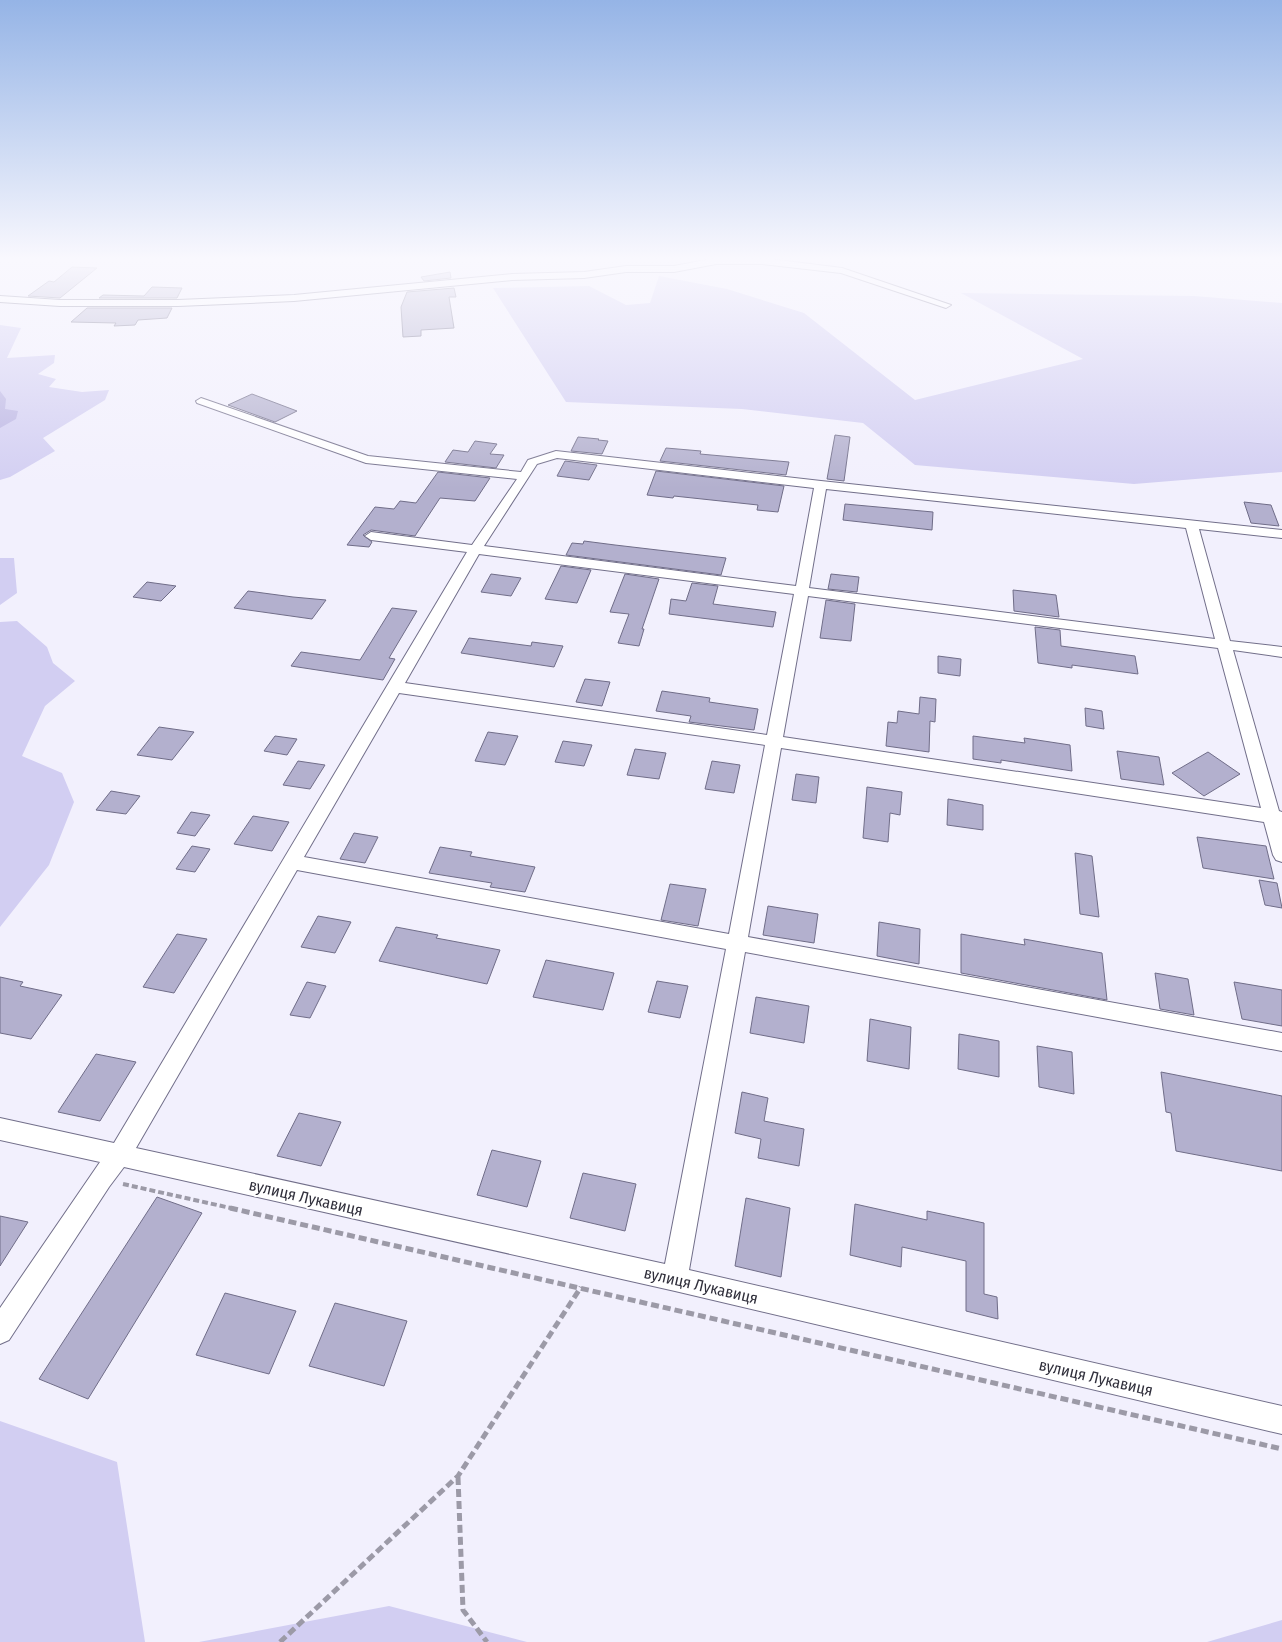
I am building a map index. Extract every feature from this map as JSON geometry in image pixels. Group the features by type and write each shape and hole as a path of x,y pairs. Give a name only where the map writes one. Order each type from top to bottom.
{"street":[{"path":"201,401 366,459 525,476"},
{"path":"0,1332 101,1179 119,1156 475,550 525,476 532,462 556,454 821,485 1282,534"},
{"path":"676,1279 821,485"},
{"path":"1191,524 1224,645 1277,818 1282,855"},
{"path":"371,536 1282,652"},
{"path":"395,687 774,741 1277,818"},
{"path":"292,862 1282,1042"},
{"name":"вулиця Лукавиця","path":"0,1129 676,1279 1282,1420"}],"path":[{"path":"101,1179 581,1287 1282,1449"},
{"path":"280,1642 458,1476 581,1287"},
{"path":"458,1476 463,1610 487,1642"}],"shaded area":[{"path":"0,335 18,335 7,358 55,355 54,363 38,374 56,379 49,387 82,392 109,390 105,400 43,438 55,451 10,477 0,480"},
{"path":"523,335 832,335 915,400 1083,359 1038,335 1282,335 1282,472 1134,484 915,465 863,423 742,409 566,402"},
{"path":"0,391 6,399 5,409 18,411 16,419 0,428"},
{"path":"0,558 14,558 17,593 0,605"},
{"path":"17,621 47,647 53,663 75,681 45,706 22,756 62,773 74,802 49,865 0,927 0,622"},
{"path":"0,1421 117,1462 145,1642 0,1642"},
{"path":"389,1606 527,1642 199,1642"},
{"path":"1282,1620 1282,1642 1207,1642"}],"building":[{"path":"403,335 421,335 421,336 403,337"},
{"path":"252,394 297,411 275,422 228,405"},
{"path":"835,435 850,437 844,481 827,479"},
{"path":"578,437 608,441 602,454 571,451"},
{"path":"475,441 497,444 490,454 504,455 496,468 445,462 453,450 468,452"},
{"path":"666,448 701,451 700,454 789,462 786,475 660,461"},
{"path":"565,461 597,465 589,480 557,476"},
{"path":"656,471 784,486 778,512 757,510 758,505 647,495"},
{"path":"438,472 490,478 475,501 440,498 415,536 371,530 363,535 372,542 369,547 347,545 375,507 394,509 400,501 416,503"},
{"path":"1244,502 1271,505 1279,526 1251,523"},
{"path":"845,504 933,512 932,530 843,520"},
{"path":"584,541 726,558 721,575 566,555 572,543 583,544"},
{"path":"561,566 591,570 577,603 545,599"},
{"path":"491,574 521,578 511,596 481,592"},
{"path":"625,574 659,579 642,629 644,629 639,646 618,643 629,614 610,612"},
{"path":"831,574 859,577 857,592 828,589"},
{"path":"147,582 176,586 161,601 133,597"},
{"path":"692,583 718,586 713,604 776,612 773,627 669,614 671,599 686,601"},
{"path":"1013,590 1056,595 1059,617 1014,611"},
{"path":"248,591 326,600 312,619 234,608"},
{"path":"826,600 855,604 851,641 820,638"},
{"path":"392,608 417,611 389,658 395,659 383,680 291,666 301,652 360,660"},
{"path":"1035,627 1060,630 1061,646 1135,656 1138,674 1072,665 1072,668 1038,663"},
{"path":"469,638 531,646 532,642 563,646 554,667 461,653"},
{"path":"938,656 961,659 960,676 938,673"},
{"path":"585,679 610,682 602,706 576,702"},
{"path":"662,691 710,698 709,702 758,709 754,730 689,722 691,716 656,711"},
{"path":"920,697 936,699 935,722 930,721 929,752 886,746 888,722 897,723 898,711 919,714"},
{"path":"1085,708 1102,711 1104,729 1086,726"},
{"path":"159,727 194,732 172,760 137,755"},
{"path":"488,732 518,736 505,765 475,761"},
{"path":"275,736 297,739 287,755 264,751"},
{"path":"973,736 1025,743 1024,738 1070,745 1072,771 1001,760 1001,763 973,759"},
{"path":"563,741 592,745 584,766 555,762"},
{"path":"635,749 666,753 659,779 627,775"},
{"path":"1117,751 1159,757 1164,785 1121,779"},
{"path":"1208,752 1240,774 1204,796 1172,773"},
{"path":"298,761 325,765 310,789 283,785"},
{"path":"712,761 740,765 734,793 705,789"},
{"path":"796,774 819,777 816,803 792,800"},
{"path":"867,787 902,792 900,815 890,813 888,842 863,838"},
{"path":"111,791 140,796 126,814 96,810"},
{"path":"948,799 983,805 983,830 947,825"},
{"path":"191,812 210,815 195,836 177,833"},
{"path":"253,816 289,822 272,851 234,844"},
{"path":"354,833 378,837 365,863 340,859"},
{"path":"1197,837 1266,846 1274,879 1203,868"},
{"path":"192,846 210,849 195,872 176,869"},
{"path":"440,847 472,852 470,856 535,867 525,892 490,887 492,883 429,873"},
{"path":"1075,853 1092,856 1099,917 1080,914"},
{"path":"1259,880 1277,883 1282,908 1265,905"},
{"path":"670,884 706,889 698,926 661,920"},
{"path":"768,906 818,914 814,943 763,935"},
{"path":"318,916 351,922 335,953 301,947"},
{"path":"879,922 920,929 919,964 877,956"},
{"path":"396,927 438,935 436,938 500,950 487,984 379,961"},
{"path":"177,934 207,939 174,993 143,987"},
{"path":"961,934 1025,945 1024,939 1102,953 1107,1000 961,973"},
{"path":"546,960 614,973 603,1010 533,997"},
{"path":"1155,973 1188,979 1194,1015 1160,1009"},
{"path":"0,977 23,982 20,986 62,995 31,1039 0,1033"},
{"path":"657,981 688,986 680,1018 648,1012"},
{"path":"307,982 326,986 310,1018 290,1015"},
{"path":"1234,982 1282,990 1282,1026 1242,1019"},
{"path":"756,997 809,1006 804,1043 750,1033"},
{"path":"870,1019 911,1027 909,1069 867,1061"},
{"path":"959,1034 999,1041 999,1077 958,1069"},
{"path":"1037,1046 1072,1052 1074,1094 1039,1087"},
{"path":"96,1054 136,1062 100,1121 58,1112"},
{"path":"1161,1072 1282,1096 1282,1171 1176,1151 1171,1113 1166,1112"},
{"path":"742,1092 768,1098 764,1121 804,1129 799,1166 758,1158 761,1139 735,1133"},
{"path":"299,1113 341,1122 321,1166 277,1156"},
{"path":"492,1150 541,1161 527,1207 477,1195"},
{"path":"583,1173 636,1184 625,1231 570,1218"},
{"path":"157,1197 202,1213 88,1399 39,1379"},
{"path":"746,1198 790,1208 781,1277 735,1266"},
{"path":"855,1204 927,1220 927,1211 984,1223 984,1294 997,1297 998,1319 966,1311 966,1261 902,1247 901,1267 850,1255"},
{"path":"0,1216 28,1222 0,1266"},
{"path":"225,1293 296,1311 269,1374 196,1355"},
{"path":"335,1303 407,1321 384,1386 309,1366"}]}
